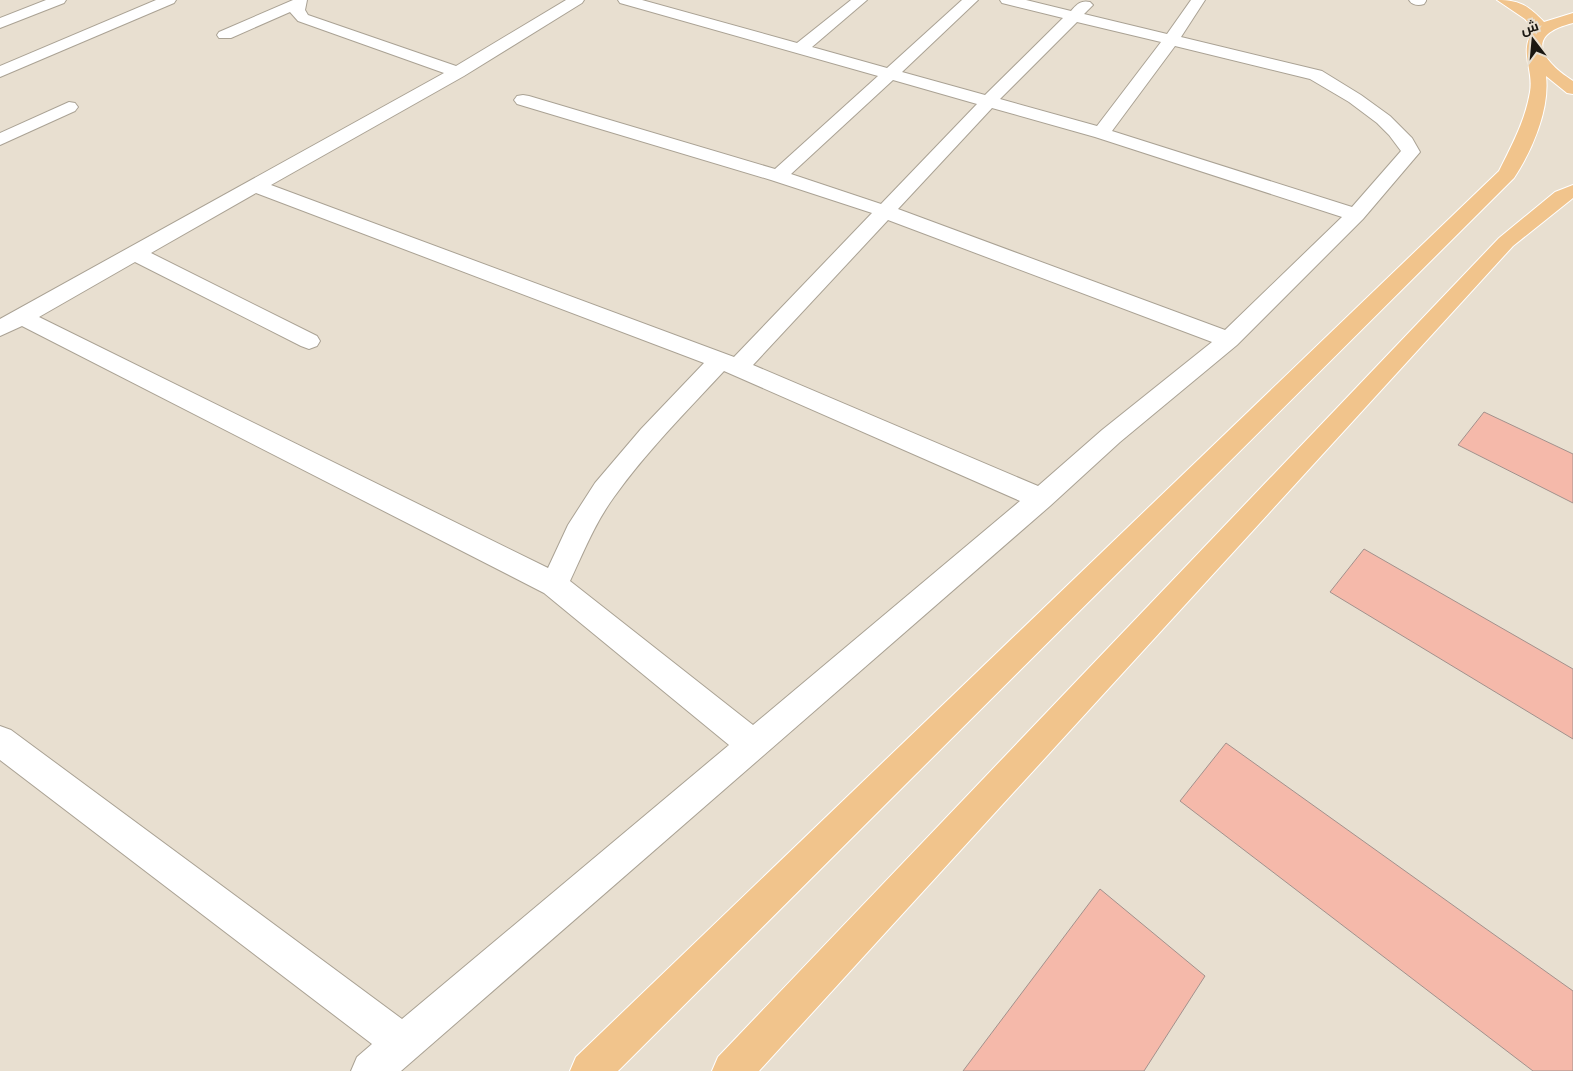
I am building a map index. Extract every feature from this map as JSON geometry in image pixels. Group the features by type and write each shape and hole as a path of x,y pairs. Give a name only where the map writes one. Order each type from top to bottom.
{"main road":[{"path":"1504,0 1530,16 1538,39 1542,64 1558,80 1573,89"},
{"path":"1538,39 1564,20 1573,18"},
{"path":"590,1071 1507,174 1530,129 1539,90 1538,39"},
{"path":"732,1071 1506,242 1562,196 1573,191"}],"street":[{"path":"0,23 59,0"},
{"path":"0,72 169,0"},
{"path":"11,323 458,72 577,0"},
{"path":"625,0 1101,133 1356,215"},
{"path":"799,50 860,0"},
{"path":"778,176 971,0"},
{"path":"371,1071 1042,499 1111,436 1229,340 1356,215 1411,152 1408,142 1377,116 1340,89 1316,75 1007,0"},
{"path":"554,584 578,533 604,490 650,435 729,363 884,211 988,102 1076,16 1089,0"},
{"path":"1101,133 1172,39 1198,0"},
{"path":"299,1 297,12 303,18 458,72"},
{"path":"225,35 299,1"},
{"path":"523,100 778,176 884,211 1229,340"},
{"path":"0,140 69,107"},
{"path":"255,186 729,363 1042,499"},
{"path":"134,253 309,341"},
{"path":"11,323 554,584 753,744"},
{"path":"0,740 402,1044"}],"building":[{"path":"1484,412 1573,454 1573,503 1458,445"},
{"path":"1364,549 1573,669 1573,739 1330,592"},
{"path":"1226,743 1573,991 1573,1071 1533,1071 1180,801"},
{"path":"1100,889 1205,976 1144,1071 963,1071"}]}
